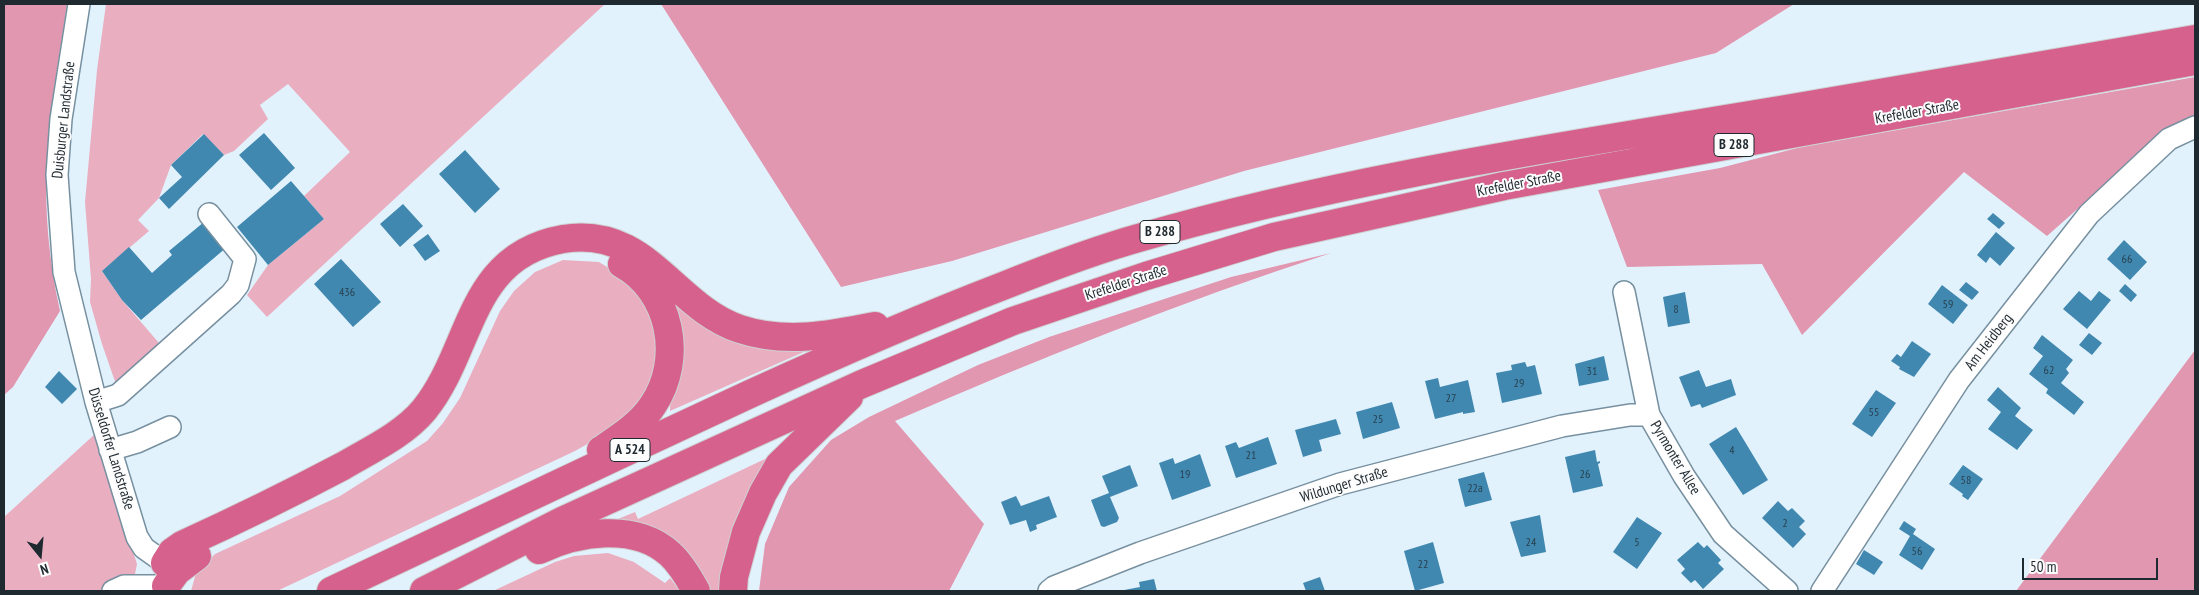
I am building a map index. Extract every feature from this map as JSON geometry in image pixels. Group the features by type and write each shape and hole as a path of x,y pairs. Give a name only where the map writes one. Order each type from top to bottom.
{"highway":[{"name":"Krefelder Straße","path":"930,314 1137,238 1318,191 1484,159 1950,82 2195,39"},
{"name":"Krefelder Straße","path":"862,384 1014,321 1146,276 1274,237 1504,186 2195,61"},
{"path":"166,575 172,552 182,545 280,500 379,446 424,411 439,387 471,314 490,283 508,264 537,246 564,239 593,238 621,244 655,267 690,299 714,316 738,328 760,335 784,338 817,337 930,314"},
{"path":"166,575 177,571 200,554 286,513 418,437 435,419 453,393 467,365 484,316 500,293 519,273 543,259 567,254 589,254 611,258 627,267 643,280 658,298 667,319 670,340 664,383 653,406 628,432 545,489"},
{"name":"A 524","path":"331,591 819,362 930,314"},
{"name":"A 524","path":"424,591 562,521 862,384"},
{"path":"734,591 734,577 746,532 763,492 779,465 862,384"},
{"path":"466,571 505,566 560,540 598,533 631,534 653,542 669,553 684,570 696,591"}],"street":[{"name":"Duisburger Landstraße","path":"76,324 64,272 57,175 61,119 79,4"},
{"name":"Am Heidberg","path":"1822,591 1959,380 2089,214 2169,139 2195,127"},
{"path":"96,402 118,395 231,294 238,285 245,259 209,214"},
{"name":"Pyrmonter Allee","path":"1624,292 1649,415 1684,476 1723,534 1787,591"},
{"name":"Düsseldorfer Landstraße","path":"76,324 96,402 137,537 166,575"},
{"name":"Wildunger Straße","path":"1049,591 1054,587 1140,553 1340,484 1562,426 1630,415 1649,415"},
{"path":"110,450 137,442 170,427"},
{"path":"113,591 124,586 166,575"}],"shaded area":[{"path":"4,4 67,4 50,120 46,178 48,235 60,311 13,387 4,395"},
{"path":"106,4 605,4 267,317 247,295 268,265 324,219 304,196 350,152 288,84 260,105 268,119 234,151 224,155 203,134 171,165 159,198 138,220 149,231 102,271 122,300 165,350 118,390 90,302 91,279 85,202 97,70"},
{"path":"661,4 1794,4 1716,53 1244,171 952,261 841,287"},
{"path":"2195,77 2195,119 2142,152 2047,236 1964,172 1802,335 1762,264 1627,267 1598,190 1720,168 1801,147"},
{"path":"1331,253 1276,271 1111,332 895,421 984,524 949,591 759,591 765,544 789,487 831,440 869,417 978,365 1049,337 1231,277"},
{"path":"563,260 599,262 626,279 655,314 660,344 649,389 635,409 614,429 575,451 277,591 191,591 196,573 215,554 340,496 427,441 443,423 460,398 500,311 514,291 535,272"},
{"path":"672,294 755,342 806,351 670,411"},
{"path":"2195,350 2195,591 2016,591"},
{"path":"95,434 137,564 135,574 100,591 4,591 4,517"},
{"path":"784,450 730,591 710,591 704,577 695,564 613,521 635,512 638,519"},
{"path":"608,553 634,562 665,583 670,578 680,591 493,591 555,562 574,556"}],"building":[{"path":"264,133 295,168 271,190 239,155"},
{"path":"204,134 224,155 169,209 159,198 182,177 171,165"},
{"path":"465,150 500,189 475,213 439,174"},
{"path":"291,181 324,219 268,265 237,227"},
{"path":"403,204 423,226 400,247 380,224"},
{"path":"1993,213 2005,223 1999,229 1987,219"},
{"path":"204,222 227,247 141,320 122,300 102,271 129,247 152,273 172,255 169,251"},
{"path":"1996,232 2015,248 2000,266 1990,257 1986,263 1977,255"},
{"path":"428,234 440,251 425,261 413,245"},
{"path":"2124,240 2147,262 2130,280 2107,259"},
{"path":"341,259 381,302 353,327 314,284"},
{"path":"1966,282 1979,292 1972,300 1959,290"},
{"path":"2125,284 2137,295 2131,302 2119,291"},
{"path":"1942,285 1968,305 1953,324 1928,304"},
{"path":"2079,291 2091,301 2099,291 2111,300 2087,329 2063,309"},
{"path":"1685,292 1690,323 1668,327 1663,297"},
{"path":"2089,333 2102,343 2092,355 2079,345"},
{"path":"2042,335 2073,360 2066,369 2069,373 2061,383 2084,402 2074,415 2046,393 2048,389 2029,374 2043,356 2033,348"},
{"path":"1912,341 1931,354 1914,377 1899,369 1900,367 1891,361 1897,354 1901,357"},
{"path":"1604,356 1609,380 1579,386 1575,364"},
{"path":"1525,362 1527,367 1535,365 1542,394 1502,403 1496,373 1512,370 1511,365"},
{"path":"1699,370 1706,387 1731,379 1736,395 1702,408 1700,404 1691,407 1679,377"},
{"path":"59,371 77,389 62,404 45,387"},
{"path":"1438,378 1440,387 1468,380 1475,412 1463,414 1463,412 1435,419 1425,381"},
{"path":"1998,387 2021,408 2015,416 2033,430 2017,450 1988,429 2001,412 1987,400"},
{"path":"1876,390 1896,403 1872,437 1852,424"},
{"path":"1392,402 1400,428 1363,439 1356,412"},
{"path":"1336,419 1341,434 1319,440 1322,451 1303,457 1295,430"},
{"path":"1736,427 1768,480 1743,495 1709,444"},
{"path":"1268,437 1277,464 1236,478 1225,446 1236,442 1239,448"},
{"path":"1595,450 1597,462 1600,461 1598,464 1603,486 1573,493 1565,457"},
{"path":"1200,454 1211,486 1172,500 1159,463 1173,458 1175,464"},
{"path":"1130,465 1138,486 1110,497 1119,518 1117,522 1104,527 1101,526 1091,500 1109,493 1102,476"},
{"path":"1963,465 1983,479 1968,500 1949,484"},
{"path":"1484,472 1492,500 1465,507 1458,479"},
{"path":"1016,496 1021,506 1049,496 1057,517 1036,525 1037,529 1030,532 1026,520 1010,525 1001,502"},
{"path":"1778,501 1788,511 1792,508 1805,521 1799,527 1806,534 1793,548 1762,518"},
{"path":"1540,515 1546,552 1521,557 1510,522"},
{"path":"1637,517 1662,533 1637,569 1613,552"},
{"path":"1904,521 1916,529 1913,534 1935,549 1922,570 1899,555 1910,536 1899,529"},
{"path":"1433,542 1444,583 1415,591 1404,551"},
{"path":"1698,542 1704,548 1707,545 1721,560 1718,563 1724,569 1703,589 1695,580 1691,583 1681,573 1685,569 1677,560"},
{"path":"1864,550 1883,562 1874,575 1856,564"},
{"path":"1320,577 1325,591 1306,591 1303,583"},
{"path":"1154,579 1157,591 1119,591 1140,587 1139,582"}]}
